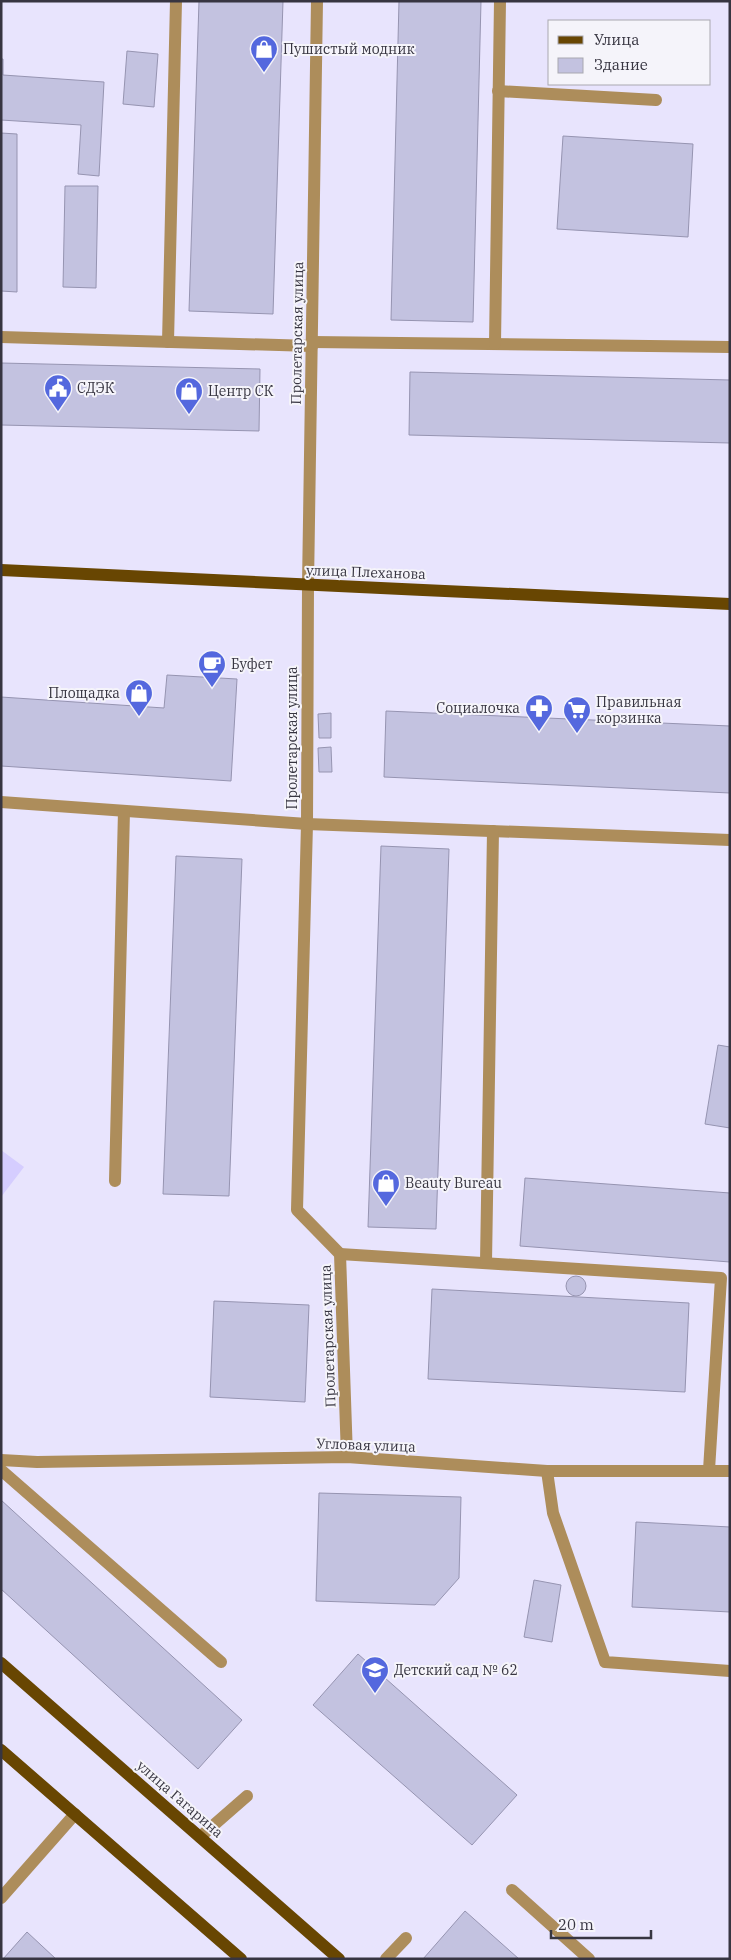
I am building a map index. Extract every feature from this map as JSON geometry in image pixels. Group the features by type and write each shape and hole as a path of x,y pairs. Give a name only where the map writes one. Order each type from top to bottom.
{"main road":[{"name":"улица Плеханова","path":"1,570 248,584 730,604"},
{"name":"улица Гагарина","path":"1,1663 339,1959"},
{"path":"1,1750 241,1959"}],"street":[{"path":"168,342 176,1"},
{"name":"Пролетарская улица","path":"317,1 308,585 307,824 297,1210 340,1254 347,1457"},
{"path":"495,344 500,1"},
{"path":"498,91 656,100"},
{"path":"1,337 312,344 730,347"},
{"path":"1,802 307,824 730,840"},
{"path":"115,1181 124,811"},
{"path":"486,1262 493,831"},
{"path":"340,1254 725,1275 709,1470"},
{"name":"Угловая улица","path":"1,1460 37,1462 347,1457 547,1471 730,1471"},
{"path":"1,1470 221,1662"},
{"path":"547,1471 553,1513 605,1662 730,1671"},
{"path":"200,1837 246,1796"},
{"path":"1,1898 75,1814"},
{"path":"512,1890 589,1959"},
{"path":"386,1959 406,1938"}],"shaded area":[{"path":"1,1150 24,1167 1,1197"}],"building":[{"path":"199,1 283,1 273,314 189,311"},
{"path":"399,1 481,1 473,322 391,320"},
{"path":"127,51 158,54 154,107 123,104"},
{"path":"1,59 3,59 3,75 104,82 99,176 78,174 81,125 1,120"},
{"path":"1,133 17,134 17,292 1,291"},
{"path":"563,136 693,144 688,237 557,229"},
{"path":"65,186 98,186 96,288 63,287"},
{"path":"1,363 260,369 259,431 1,425"},
{"path":"410,372 730,380 730,443 409,435"},
{"path":"167,675 237,679 231,781 1,766 1,697 164,708"},
{"path":"386,711 730,726 730,793 384,777"},
{"path":"331,713 331,738 319,738 318,714"},
{"path":"331,747 332,772 319,772 318,748"},
{"path":"381,846 449,849 436,1229 368,1227"},
{"path":"176,856 242,859 229,1196 163,1194"},
{"path":"718,1045 730,1047 730,1128 705,1124"},
{"path":"525,1178 730,1193 730,1262 520,1246"},
{"path":"576,1276 583,1279 586,1286 583,1293 576,1296 569,1293 566,1286 569,1279"},
{"path":"432,1289 689,1303 685,1392 428,1379"},
{"path":"214,1301 309,1305 305,1402 210,1397"},
{"path":"319,1493 461,1497 459,1578 435,1605 316,1601"},
{"path":"1,1500 242,1720 198,1769 1,1589"},
{"path":"636,1522 730,1527 730,1612 632,1607"},
{"path":"534,1580 561,1585 552,1642 524,1637"},
{"path":"358,1654 517,1795 472,1845 313,1705"},
{"path":"465,1911 519,1959 423,1959"},
{"path":"27,1932 56,1959 3,1959"}],"place":[{"name":"Пушистый модник","path":"264,73"},
{"name":"СДЭК","path":"58,412"},
{"name":"Центр СК","path":"189,415"},
{"name":"Буфет","path":"212,688"},
{"name":"Площадка","path":"139,717"},
{"name":"Социалочка","path":"539,732"},
{"name":"Правильная корзинка","path":"577,734"},
{"name":"Beauty Bureau","path":"386,1207"},
{"name":"Детский сад № 62","path":"375,1694"}]}
